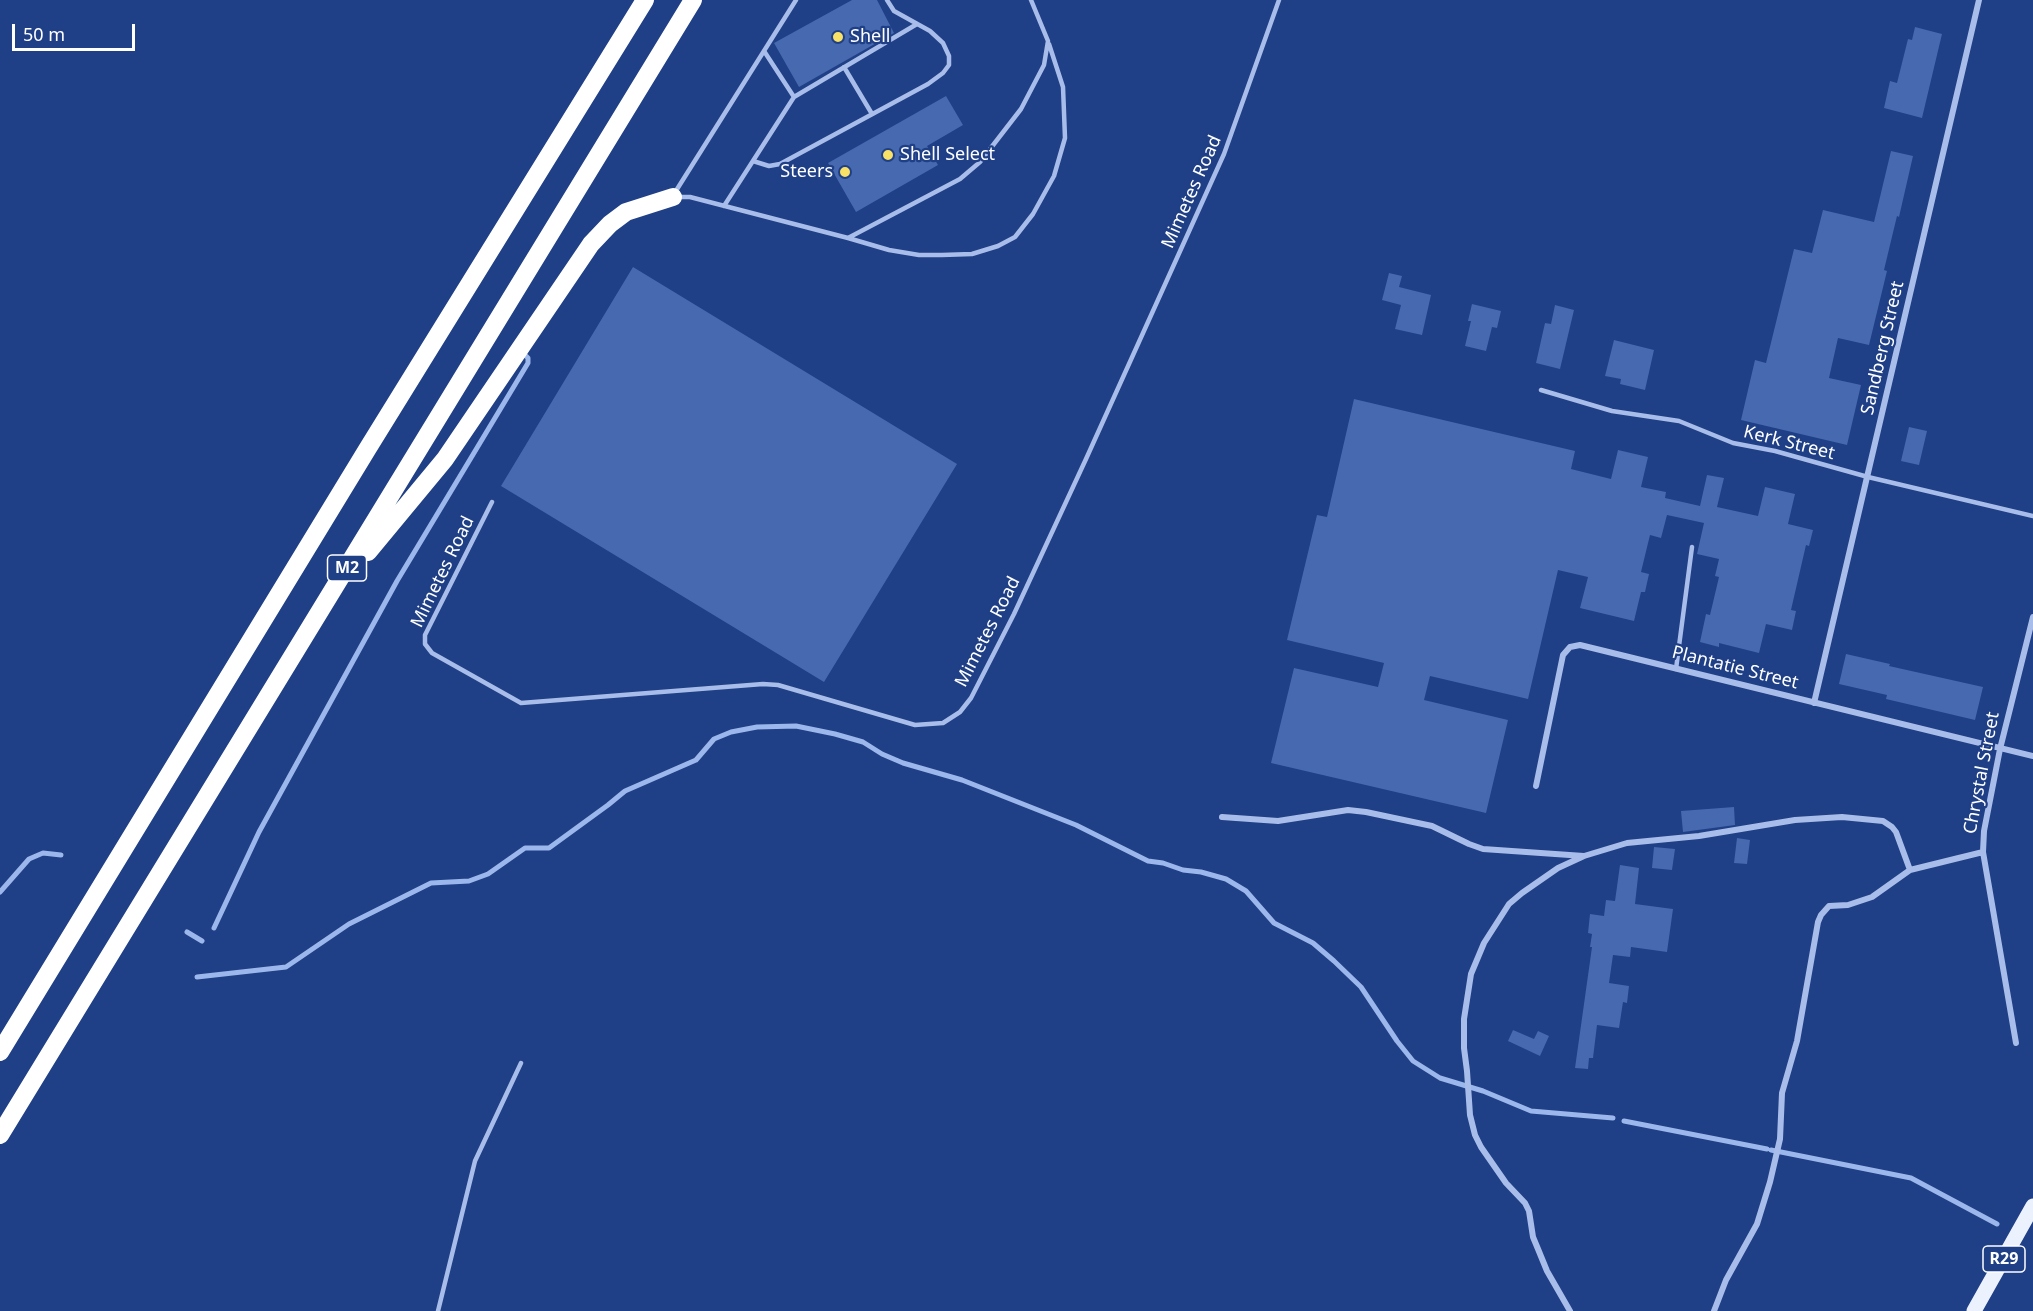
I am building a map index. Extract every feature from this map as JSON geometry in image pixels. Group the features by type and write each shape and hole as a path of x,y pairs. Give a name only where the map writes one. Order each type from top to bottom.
{"highway":[{"name":"M2","path":"0,1052 368,448 645,0"},
{"name":"M2","path":"0,1135 693,0"},
{"path":"327,602 445,459 591,244 610,224 626,212 673,196"}],"main road":[{"name":"R29","path":"1974,1311 2033,1206"}],"street":[{"name":"Sandberg Street","path":"1814,703 1979,0"},
{"name":"Chrystal Street","path":"2016,1043 1983,852 1984,831 2000,749 2033,617"},
{"name":"Plantatie Street","path":"1536,786 1563,655 1570,647 1580,645 2033,756"},
{"path":"1222,817 1278,821 1348,810 1432,826 1483,849 1584,856"},
{"path":"1570,1311 1547,1271 1533,1237 1529,1211 1525,1203 1501,1177 1475,1136 1470,1115 1464,1048 1464,1019 1471,974 1484,943 1509,904 1558,868 1584,856 1627,843 1699,836 1795,820 1842,817 1883,821 1892,827 1910,870"},
{"path":"1713,1311 1726,1280 1757,1224 1770,1182 1780,1139 1782,1093 1797,1041 1821,915 1829,906 1848,905 1872,897 1910,870 1983,852"}],"lane":[{"path":"796,0 673,196 690,197 889,250 919,255 972,254 998,246 1015,237 1033,214 1053,176 1065,138 1063,87 1048,41 1031,0"},
{"path":"753,161 768,166 780,164 928,84 943,73 949,65 949,56 943,43 930,31 894,11 887,0"},
{"name":"Mimetes Road","path":"492,502 425,635 425,644 432,652 521,704 771,684 915,725 943,723 960,712 971,698 1014,614 1224,154 1279,0"},
{"path":"724,206 794,97 917,24"},
{"path":"848,238 960,179 981,162 1021,109 1044,65 1048,41"},
{"path":"764,51 794,97"},
{"path":"844,67 872,114"},
{"name":"Kerk Street","path":"1540,390 1612,411 1679,421 1726,441 1775,451 1868,477 2033,516"},
{"path":"1676,669 1692,547"},
{"path":"438,1311 475,1161 521,1063"}],"building":[{"path":"852,0 877,0 894,33 799,87 774,43"},
{"path":"1915,27 1942,34 1922,118 1884,108 1890,81 1897,83 1908,39 1912,40"},
{"name":"Shell Select","path":"946,96 963,125 927,146 938,165 856,212 828,163"},
{"path":"1891,151 1913,156 1884,270 1887,271 1869,345 1838,338 1829,378 1861,385 1847,445 1741,420 1755,360 1766,363 1794,249 1812,253 1823,210 1874,222"},
{"path":"633,267 957,464 824,682 501,486"},
{"path":"1389,273 1402,276 1399,287 1431,295 1422,335 1395,329 1401,305 1382,300"},
{"path":"1472,304 1501,311 1497,328 1492,327 1486,351 1465,346 1471,321 1468,321"},
{"path":"1555,305 1574,310 1560,369 1536,363 1545,323 1551,324"},
{"path":"1614,340 1654,350 1645,390 1620,384 1621,379 1605,376"},
{"path":"1354,399 1575,451 1571,469 1611,479 1618,450 1648,457 1641,487 1666,492 1665,498 1700,506 1707,475 1724,478 1717,507 1758,516 1765,487 1795,494 1788,524 1813,530 1809,546 1806,545 1791,610 1796,611 1792,630 1766,624 1759,653 1719,643 1719,647 1700,642 1706,614 1710,615 1719,577 1715,576 1719,559 1697,554 1704,523 1667,515 1661,538 1650,535 1641,572 1649,574 1645,592 1641,592 1634,621 1580,608 1588,577 1558,570 1528,699 1430,676 1424,700 1508,720 1486,813 1271,763 1294,668 1378,687 1384,663 1287,640 1317,515 1327,517"},
{"path":"1909,427 1927,431 1919,465 1901,461"},
{"path":"1846,654 1983,687 1975,720 1886,699 1887,695 1839,684"},
{"path":"1734,807 1735,825 1683,832 1681,811"},
{"path":"1737,838 1750,840 1747,864 1734,863"},
{"path":"1654,847 1675,849 1672,870 1652,868"},
{"path":"1620,865 1639,868 1635,904 1673,909 1667,952 1631,947 1630,957 1613,955 1609,983 1629,986 1627,1003 1623,1002 1619,1028 1597,1025 1593,1058 1589,1058 1588,1069 1575,1068 1592,947 1590,947 1592,934 1588,933 1590,914 1604,916 1606,900 1615,901"},
{"path":"1513,1030 1534,1039 1538,1031 1549,1036 1540,1056 1508,1041"}],"waterway":[{"path":"214,928 259,832 397,581 528,363 525,355"},
{"path":"197,977 286,967 349,924 431,883 469,881 488,874 525,848 549,848 625,791 696,760 714,739 731,732 757,727 796,726 863,742 903,763 962,780 1076,825 1148,861 1226,879 1246,891 1274,923 1313,943 1334,961 1361,987 1413,1061 1440,1078 1483,1091 1531,1111 1613,1118"},
{"path":"0,892 29,859 43,853 61,855"},
{"path":"187,932 202,941"},
{"path":"1624,1121 1767,1149"},
{"path":"1771,1150 1911,1178 1997,1224"}],"place":[{"name":"Shell","path":"838,37"},
{"name":"Shell Select","path":"888,155"},
{"name":"Steers","path":"845,172"}]}
